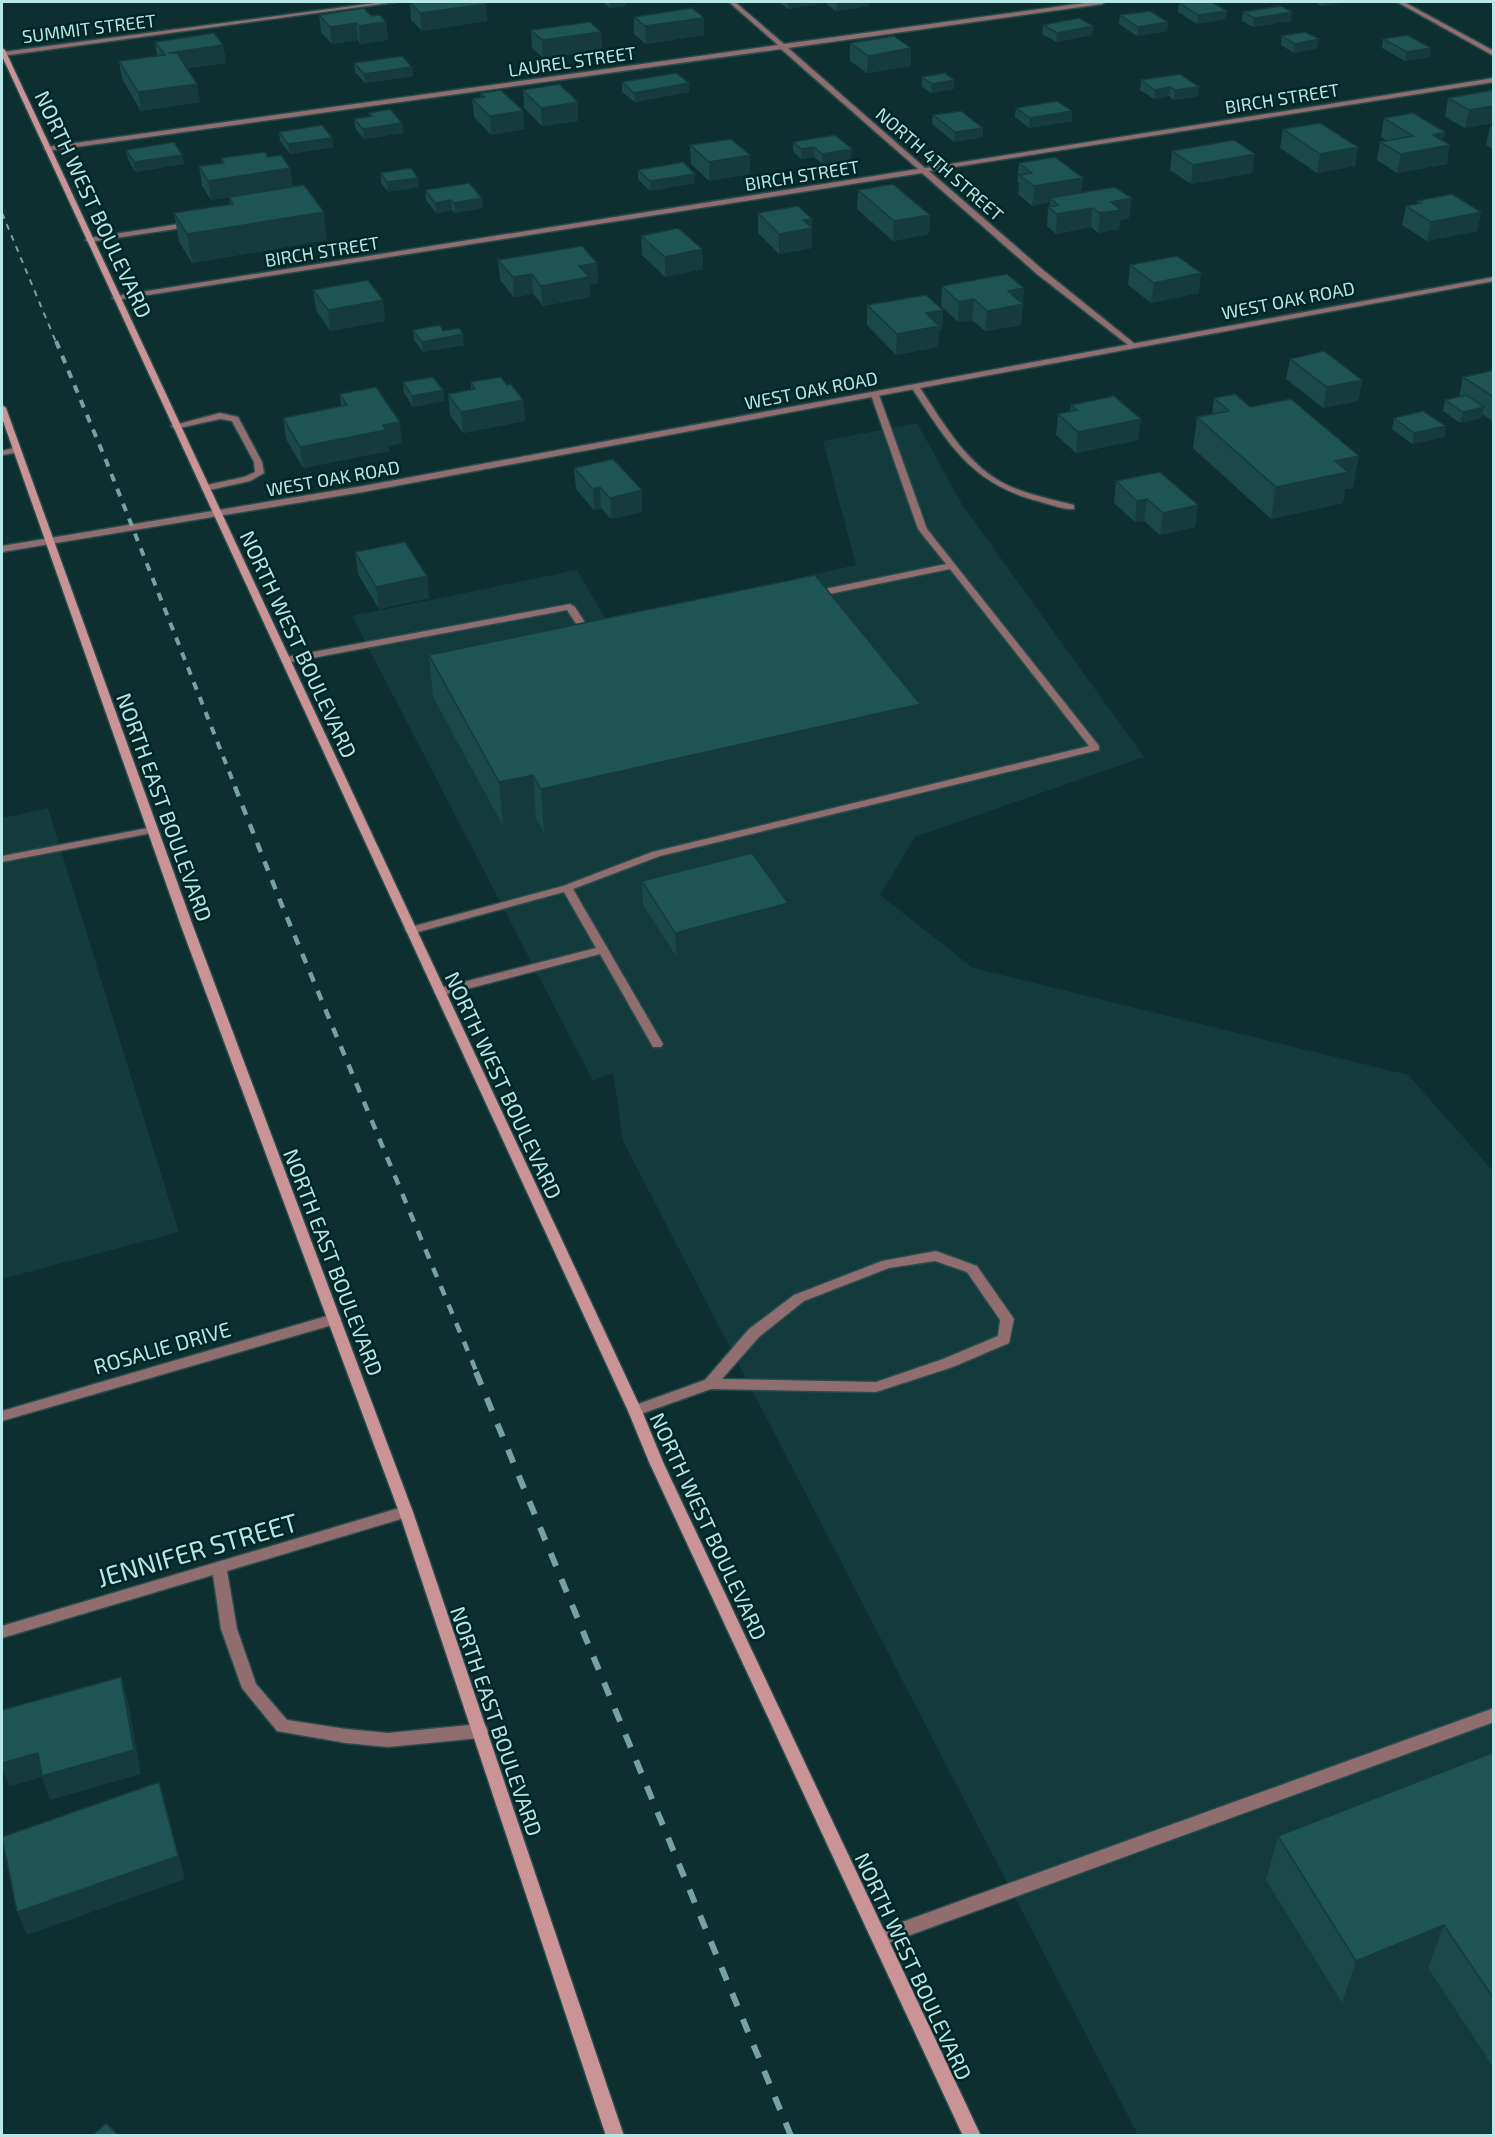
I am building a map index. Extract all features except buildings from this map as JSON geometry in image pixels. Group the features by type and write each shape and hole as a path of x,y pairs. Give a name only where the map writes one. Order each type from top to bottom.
{"main road":[{"name":"NORTH WEST BOULEVARD","path":"2,52 635,1411 656,1462 972,2136"},
{"name":"NORTH EAST BOULEVARD","path":"2,408 153,830 406,1512 615,2136"}],"street":[{"name":"SUMMIT STREET","path":"2,52 393,2"},
{"name":"NORTH 4TH STREET","path":"732,2 1040,272 1132,346"},
{"name":"LAUREL STREET","path":"47,149 1102,2"},
{"path":"1400,2 1494,54"},
{"name":"BIRCH STREET","path":"116,298 1494,80"},
{"path":"89,240 201,222"},
{"name":"WEST OAK ROAD","path":"2,549 217,515 1494,279"},
{"path":"915,387 970,461 992,480 1028,496 1071,507"},
{"path":"411,930 567,888 656,854 1095,748 923,529 875,395"},
{"path":"175,426 220,416 235,420 258,462 260,473 247,479 205,488"},
{"path":"2,453 17,450"},
{"path":"807,596 952,566"},
{"path":"286,660 570,607 592,643"},
{"path":"2,859 153,830"},
{"path":"567,888 657,1044"},
{"path":"440,992 603,950"},
{"path":"635,1411 710,1384 876,1387 948,1363 1004,1339 1007,1319 972,1269 936,1256 887,1264 799,1298 754,1333 710,1384"},
{"name":"ROSALIE DRIVE","path":"2,1416 334,1319"},
{"name":"JENNIFER STREET","path":"2,1632 406,1512"},
{"path":"219,1568 229,1629 250,1688 283,1726 388,1740 480,1731"},
{"path":"880,1938 1494,1715"}],"shaded area":[{"path":"917,423 963,506 1144,757 915,837 880,895 973,968 1408,1075 1493,1171 1493,2135 1138,2135 623,1141 613,1073 593,1081 352,616 577,570 606,620 856,565 823,441"},
{"path":"48,808 179,1232 2,1279 2,818"}],"railway":[{"path":"2,213 56,342"},
{"path":"56,341 107,463 236,789"},
{"path":"235,787 477,1373"},
{"path":"476,1372 791,2136"}]}
